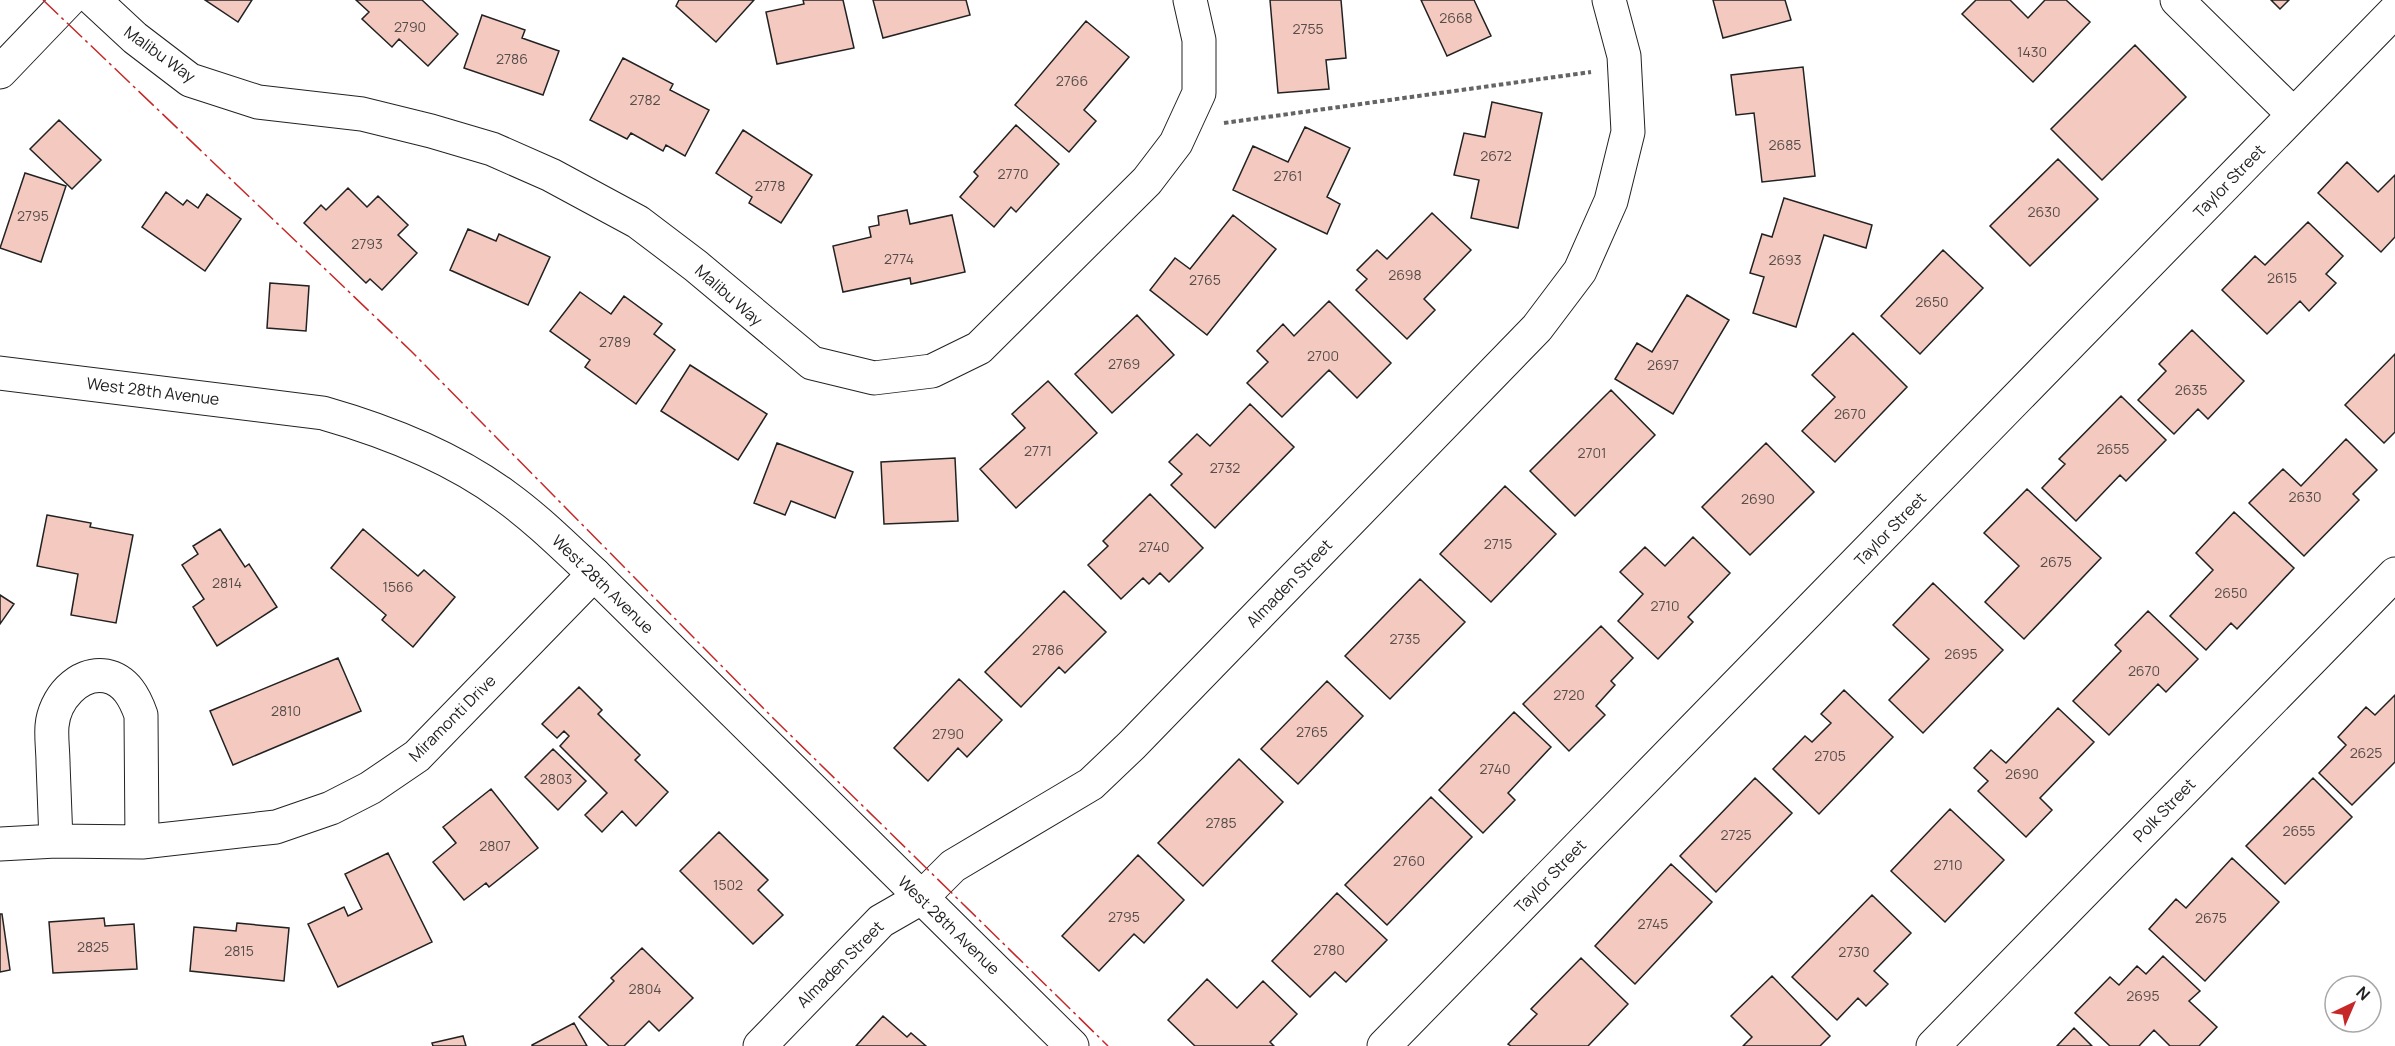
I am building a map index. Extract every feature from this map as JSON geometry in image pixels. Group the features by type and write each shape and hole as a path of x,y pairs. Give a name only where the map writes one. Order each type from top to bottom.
{"street":[{"path":"0,72 69,0"},
{"name":"Malibu Way","path":"94,0 135,38 190,80 258,102 362,114 431,131 492,149 551,175 638,222 696,266 812,363 874,378 932,371 979,348 1147,181 1176,143 1198,93 1199,40 1190,0"},
{"name":"Almaden Street","path":"760,1046 881,921 921,898 953,866 1090,784 1132,745 1537,328 1580,271 1611,201 1628,132 1624,56 1609,0"},
{"path":"2177,0 2293,114"},
{"name":"Taylor Street","path":"1384,1046 2395,11"},
{"name":"West 28th Avenue","path":"0,373 323,413 363,424 410,443 504,495 594,574 1072,1046"},
{"name":"Miramonti Drive","path":"0,844 56,841 142,842 276,827 331,808 370,788 417,756 594,574"},
{"name":"Polk Street","path":"1933,1046 2395,574"},
{"path":"56,841 52,725 62,697 83,679 99,675 114,678 126,687 135,698 141,715 142,842"}],"path":[{"path":"1182,128 1625,68"}],"building":[{"path":"205,0 252,0 238,22"},
{"path":"356,0 422,0 458,34 428,66 399,39 392,47 362,19 369,12"},
{"path":"679,0 754,0 716,42 676,6"},
{"path":"803,0 843,0 854,48 777,64 766,12 804,4"},
{"path":"873,0 966,0 970,15 883,38"},
{"path":"1270,0 1341,0 1346,58 1326,60 1329,89 1278,93"},
{"path":"1421,0 1474,0 1491,36 1447,56"},
{"path":"1713,0 1785,0 1791,20 1723,38"},
{"path":"1976,0 2010,0 2028,18 2045,0 2066,0 2090,22 2033,82 1962,14"},
{"path":"2271,0 2289,0 2280,9"},
{"path":"482,15 525,30 522,38 559,51 543,95 464,68"},
{"path":"1086,21 1129,57 1084,110 1096,121 1069,152 1015,105"},
{"path":"2135,45 2186,97 2102,180 2051,129"},
{"path":"623,58 673,84 670,90 709,110 685,156 666,145 663,151 631,133 627,139 590,120"},
{"path":"1803,67 1815,176 1762,182 1754,113 1736,115 1731,75"},
{"path":"1492,102 1542,113 1518,228 1471,218 1479,180 1454,175 1464,133 1485,137"},
{"path":"59,120 101,160 72,189 30,149"},
{"path":"1016,125 1059,164 1016,212 1011,207 994,227 960,197 978,176 974,172"},
{"path":"1305,127 1350,148 1327,197 1340,204 1327,234 1233,190 1253,146 1288,162"},
{"path":"743,130 812,175 781,223 749,203 752,197 716,173"},
{"path":"2058,159 2098,199 2030,266 1990,226"},
{"path":"2347,162 2378,192 2395,175 2395,237 2381,252 2318,193"},
{"path":"25,173 66,186 41,262 0,248"},
{"path":"348,188 367,207 378,196 408,225 398,235 417,253 382,290 370,279 366,283 304,223 321,205 326,210"},
{"path":"166,192 183,205 187,200 198,208 207,194 241,219 205,271 142,227"},
{"path":"1784,198 1872,225 1866,248 1824,235 1796,327 1753,313 1764,277 1750,273 1762,234 1772,237"},
{"path":"907,210 910,224 952,215 965,272 911,284 910,278 843,292 833,246 871,237 869,227 879,225 878,216"},
{"path":"1432,213 1471,250 1424,299 1435,310 1407,339 1356,290 1367,279 1357,270 1377,250 1387,259"},
{"path":"1233,215 1276,249 1207,335 1150,290 1175,258 1190,269"},
{"path":"2308,222 2343,256 2326,274 2336,283 2309,311 2300,301 2267,334 2222,290 2255,256 2265,265"},
{"path":"468,229 496,241 499,234 550,257 528,305 450,270"},
{"path":"1943,250 1983,288 1920,354 1881,316"},
{"path":"270,283 309,286 306,331 267,328"},
{"path":"580,292 611,314 624,296 662,324 654,334 675,350 636,404 585,367 590,360 550,331"},
{"path":"1687,295 1729,320 1673,414 1615,379 1637,343 1652,352"},
{"path":"1329,301 1391,363 1357,398 1329,370 1282,417 1247,383 1268,362 1257,351 1283,324 1294,336"},
{"path":"1137,315 1174,355 1112,413 1075,374"},
{"path":"2192,330 2244,381 2208,419 2198,409 2174,434 2138,400 2166,371 2159,364"},
{"path":"1853,333 1907,387 1835,462 1802,431 1835,397 1812,375"},
{"path":"2395,354 2395,432 2384,443 2345,405"},
{"path":"690,365 767,414 738,460 661,411"},
{"path":"1048,381 1097,433 1016,508 980,469 1025,428 1012,414"},
{"path":"1611,390 1655,435 1575,516 1530,471"},
{"path":"2121,396 2166,440 2126,481 2120,475 2076,521 2042,488 2065,464 2059,459"},
{"path":"1250,404 1294,447 1215,528 1171,485 1182,474 1169,462 1197,434 1210,446"},
{"path":"2346,439 2377,470 2353,494 2359,500 2304,556 2249,503 2283,469 2301,486"},
{"path":"777,443 853,472 835,518 791,501 785,515 754,503"},
{"path":"1766,443 1814,492 1750,555 1702,507"},
{"path":"955,458 958,521 884,524 881,462"},
{"path":"1505,486 1556,534 1491,602 1440,554"},
{"path":"2027,489 2101,558 2024,639 1985,602 2019,566 1984,533"},
{"path":"1150,494 1203,548 1169,582 1160,573 1149,584 1143,578 1121,599 1088,565 1108,546 1103,541"},
{"path":"2234,512 2294,568 2237,629 2231,623 2206,650 2170,616 2213,570 2196,553"},
{"path":"47,515 91,523 90,527 133,535 116,623 71,615 78,574 37,566"},
{"path":"220,529 245,567 249,564 277,607 217,646 193,607 204,599 182,565 198,554 193,546"},
{"path":"363,529 418,576 424,570 455,597 413,647 382,620 386,615 331,568"},
{"path":"1693,537 1730,573 1688,617 1693,622 1658,659 1618,621 1643,594 1620,572 1645,547 1665,566"},
{"path":"1420,579 1465,622 1390,699 1345,656"},
{"path":"1933,583 2003,650 1923,733 1889,700 1929,659 1893,625"},
{"path":"1064,591 1106,632 1065,673 1059,667 1021,707 985,672"},
{"path":"0,595 14,604 0,624"},
{"path":"2148,611 2198,659 2166,692 2158,684 2109,735 2073,701 2121,651 2115,645"},
{"path":"1601,626 1633,658 1611,681 1615,685 1596,706 1605,715 1569,751 1523,704"},
{"path":"338,658 361,711 233,765 210,711"},
{"path":"959,679 1002,720 967,757 958,748 928,781 894,748"},
{"path":"1327,681 1363,716 1298,784 1261,749"},
{"path":"579,687 602,710 598,714 640,755 635,760 668,792 636,826 622,811 602,832 585,815 607,793 560,746 569,736 564,731 557,738 542,724"},
{"path":"1844,690 1893,737 1819,814 1773,769 1805,736 1812,742 1831,723 1821,714"},
{"path":"2395,695 2395,762 2352,805 2319,773 2346,745 2338,737 2366,707 2375,715"},
{"path":"2058,708 2094,742 2040,798 2052,810 2026,837 1978,791 1988,781 1974,768 1991,750 2006,763"},
{"path":"1514,712 1551,747 1508,793 1515,800 1483,833 1439,790"},
{"path":"553,749 586,781 558,810 525,777"},
{"path":"1239,759 1283,802 1203,886 1158,843"},
{"path":"1755,778 1792,813 1716,892 1680,856"},
{"path":"2313,778 2352,817 2285,884 2246,846"},
{"path":"491,789 538,848 489,887 486,883 464,900 433,862 456,843 443,827"},
{"path":"1431,797 1472,837 1387,925 1345,885"},
{"path":"1950,809 2004,860 1945,922 1891,871"},
{"path":"719,832 768,880 758,890 783,915 753,944 680,871"},
{"path":"388,853 432,942 338,987 308,924 344,907 348,916 362,909 345,874"},
{"path":"1138,855 1184,900 1144,943 1134,934 1099,971 1062,936"},
{"path":"2232,858 2279,902 2205,981 2149,929 2176,899 2186,908"},
{"path":"1671,864 1712,902 1635,984 1595,946"},
{"path":"1337,893 1387,940 1346,982 1335,972 1310,997 1272,961"},
{"path":"1872,895 1911,933 1874,971 1888,984 1866,1006 1858,998 1837,1020 1792,977"},
{"path":"0,914 2,914 10,970 0,972"},
{"path":"104,918 105,926 134,924 137,969 53,973 49,922"},
{"path":"237,923 289,928 284,981 190,971 194,927 236,931"},
{"path":"642,948 693,998 659,1031 649,1021 624,1046 609,1046 579,1017 614,981 611,978"},
{"path":"2163,956 2200,991 2189,1001 2217,1027 2199,1046 2170,1046 2154,1030 2139,1046 2110,1046 2075,1013 2110,977 2119,985 2137,966 2146,974"},
{"path":"1581,958 1628,1004 1588,1046 1511,1046 1508,1044 1537,1014 1531,1009"},
{"path":"1772,976 1830,1036 1820,1046 1743,1046 1752,1037 1731,1016"},
{"path":"1207,979 1237,1008 1263,981 1297,1014 1270,1042 1274,1046 1195,1046 1168,1020"},
{"path":"883,1016 907,1037 911,1033 926,1046 856,1046"},
{"path":"574,1023 587,1046 532,1046 532,1045"},
{"path":"2074,1028 2092,1046 2057,1046"},
{"path":"463,1036 466,1046 433,1046 432,1043"}],"power":[{"path":"43,0 411,351 773,718 1108,1046"}]}
